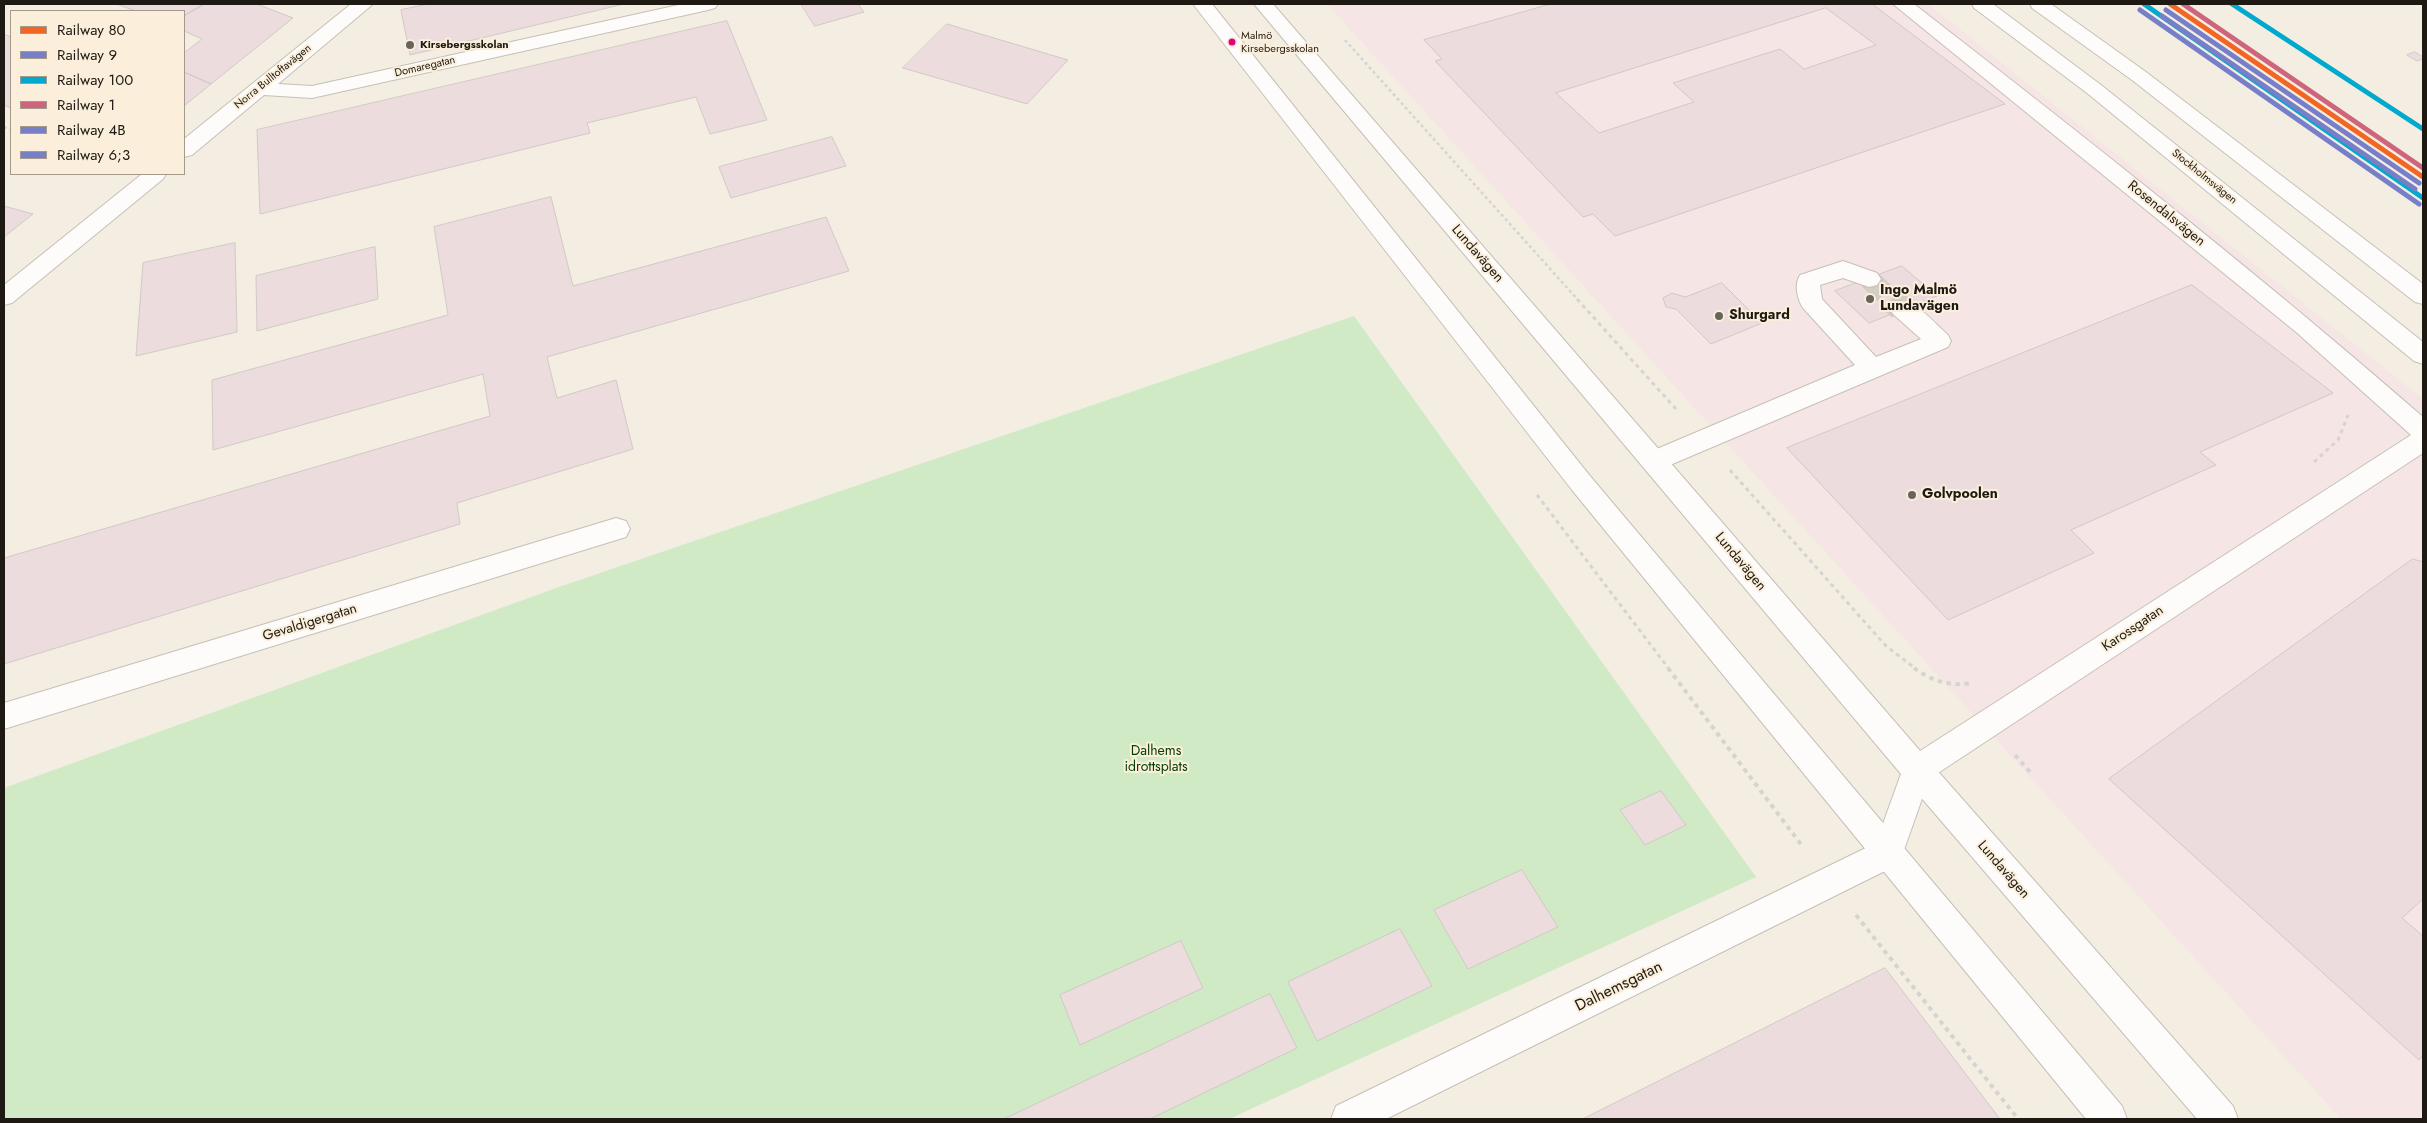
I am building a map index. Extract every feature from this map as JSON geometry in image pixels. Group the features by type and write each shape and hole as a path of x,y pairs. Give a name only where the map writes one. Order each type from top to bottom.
{"main road":[{"name":"Domaregatan","path":"258,89 312,92 708,4"},
{"path":"1202,4 1581,483 2109,1119"},
{"name":"Lundavägen","path":"1262,4 1916,770 2220,1119"},
{"name":"Rosendalsvägen","path":"1902,4 2066,132 2304,326 2423,431"},
{"name":"Stockholmsvägen","path":"1981,4 2094,89 2423,355"},
{"path":"2039,4 2139,76 2423,296"},
{"name":"Norra Bulltoftavägen","path":"185,149 258,89 353,6"},
{"path":"4,297 154,175"},
{"path":"1869,280 1843,269 1808,282 1811,302 1872,368"},
{"path":"1654,461 1872,368 1939,342 1901,308"},
{"name":"Karossgatan","path":"1916,770 2423,440"},
{"name":"Gevaldigergatan","path":"4,716 616,529"},
{"path":"1888,853 1916,770"},
{"name":"Dalhemsgatan","path":"1349,1119 1888,853"}],"path":[{"path":"1535,493 1830,883 2018,1119"}],"shaded area":[{"path":"1327,4 1928,4 2423,399 2423,1119 2341,1119"}],"green space":[{"name":"Dalhems idrottsplats","path":"1354,316 1756,877 1229,1119 4,1119 4,788 559,587"}],"building":[{"path":"117,4 204,4 185,15 185,10 133,10"},
{"path":"204,4 257,4 293,18 211,84 185,72 185,52 202,39 185,31 185,15"},
{"name":"Kirsebergsskolan","path":"429,4 624,4 410,55 401,10"},
{"path":"801,4 858,4 864,12 815,26"},
{"path":"1551,4 1872,4 2005,104 1615,236 1593,214 1583,217 1435,61 1442,59 1424,40","holes":["1826,8 1876,45 1804,69 1780,49 1673,83 1694,102 1599,133 1556,93"]},
{"path":"727,21 767,120 710,134 696,97 587,123 590,133 260,214 257,130"},
{"path":"947,24 1068,60 1027,104 903,68"},
{"path":"4,34 10,37 10,108 4,105"},
{"path":"2415,52 2423,57 2423,59 2417,61 2407,55"},
{"path":"185,72 211,84 185,105"},
{"path":"832,137 846,166 731,198 719,167"},
{"path":"551,197 573,286 826,217 849,271 547,357 557,398 616,380 633,449 457,503 460,524 4,664 4,558 490,416 483,374 213,450 212,380 448,315 434,227"},
{"path":"4,206 33,214 4,237"},
{"path":"235,243 237,332 136,356 143,263"},
{"path":"375,247 378,299 257,331 256,276"},
{"path":"1902,266 1937,296 1869,323 1835,291"},
{"name":"Shurgard","path":"1722,283 1762,323 1711,344 1676,309 1666,307 1663,298 1672,293 1685,297"},
{"path":"2192,285 2333,393 2200,452 2216,465 2071,530 2094,553 1948,620 1787,448"},
{"path":"2413,559 2423,562 2423,899 2402,918 2423,936 2423,1055 2419,1060 2109,779"},
{"path":"1661,791 1686,825 1645,845 1620,810"},
{"path":"1522,870 1558,927 1468,969 1434,910"},
{"path":"1400,929 1432,986 1317,1041 1288,982"},
{"path":"1181,941 1203,988 1080,1045 1060,995"},
{"path":"1885,968 2000,1119 1583,1119"},
{"path":"1270,994 1297,1048 1150,1119 1004,1119"}],"tunnel":[{"path":"1869,279 1892,300"},
{"path":"1891,299 1901,308"}],"rail line":[{"name":"100","path":"2144,4 2423,198"},
{"name":"80","path":"2170,4 2423,177"},
{"name":"1","path":"2183,4 2423,168"},
{"name":"100","path":"2232,4 2423,129"},
{"name":"9","path":"2140,10 2419,204"},
{"name":"6;3","path":"2166,10 2419,183"},
{"name":"4B","path":"2162,16 2415,189"}],"place":[{"name":"Malmö Kirsebergsskolan","path":"1232,42"},
{"name":"Kirsebergsskolan","path":"410,45"},
{"name":"Ingo Malmö Lundavägen","path":"1870,299"},
{"name":"Shurgard","path":"1719,316"},
{"name":"Golvpoolen","path":"1912,495"}]}
